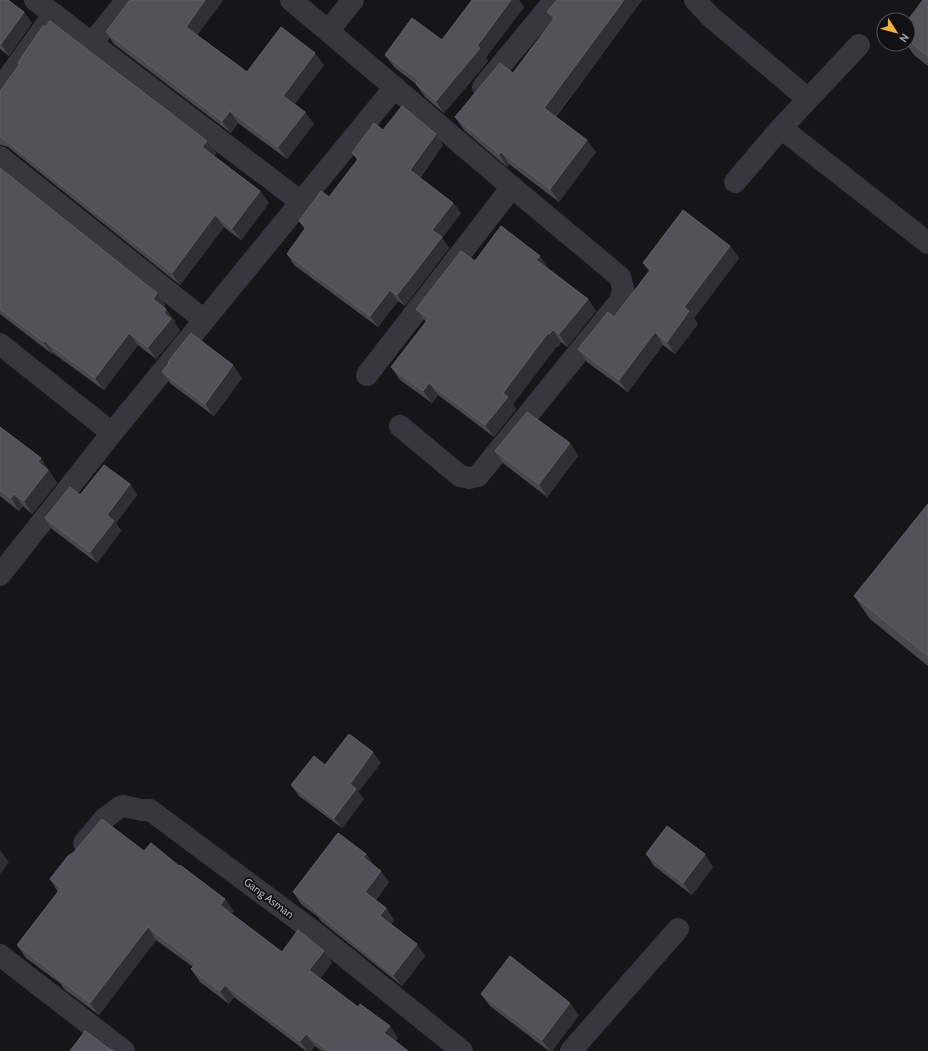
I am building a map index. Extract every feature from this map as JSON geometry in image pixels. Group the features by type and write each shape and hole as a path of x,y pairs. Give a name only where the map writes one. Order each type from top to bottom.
{"street":[{"path":"35,0 300,202"},
{"path":"92,43 126,0"},
{"path":"291,0 620,277 623,288 621,300 478,476 469,478 460,476 400,426"},
{"path":"328,31 353,0"},
{"path":"446,131 556,0"},
{"path":"695,0 712,17 808,99"},
{"path":"0,89 54,14"},
{"path":"735,182 781,128 859,45"},
{"path":"0,575 112,433 395,88"},
{"path":"781,128 928,243"},
{"path":"0,157 204,320"},
{"path":"366,375 512,187"},
{"path":"0,344 112,433"},
{"name":"Gang Asman","path":"73,856 105,818 116,809 123,806 150,810 313,931 462,1051"},
{"path":"572,1051 678,929"},
{"path":"0,955 124,1051"}],"building":[{"path":"0,0 8,0 24,12 1,44 0,44"},
{"path":"130,0 205,0 186,27 247,72 281,27 315,53 283,96 305,112 278,147 230,111 222,121 106,32"},
{"path":"472,0 511,0 477,46 480,48 436,101 416,84 419,80 385,55 412,18 442,40"},
{"path":"557,0 624,0 544,108 587,140 550,189 501,152 499,154 455,117 500,63 513,73 555,17 547,12"},
{"path":"923,0 928,0 928,56 916,46 916,12 914,12"},
{"path":"50,21 207,141 202,147 260,191 232,228 215,215 172,273 0,136 0,91 20,64 18,63 21,58 43,26 45,27"},
{"path":"402,106 436,134 410,170 453,203 432,230 442,237 397,295 390,290 370,316 287,254 306,227 299,221 321,191 329,197 359,158 352,153 374,123 383,130"},
{"path":"0,168 157,293 153,299 166,309 164,313 171,319 148,347 129,333 95,378 0,309"},
{"path":"683,210 730,246 684,307 689,311 667,342 655,332 619,380 578,349 608,312 614,317 651,269 643,263"},
{"path":"501,226 540,256 536,260 588,299 559,334 553,330 549,334 548,333 503,393 508,397 485,425 429,383 423,391 391,367 429,318 416,309 461,251 475,261"},
{"path":"191,333 233,365 205,404 162,372"},
{"path":"527,412 570,443 539,484 495,451"},
{"path":"0,427 41,458 38,462 48,470 24,501 14,494 11,498 0,490"},
{"path":"104,465 130,484 107,515 114,521 90,552 45,518 70,487 80,495"},
{"path":"928,504 928,656 854,596"},
{"path":"349,734 373,752 350,784 356,789 334,818 291,785 314,756 325,765"},
{"path":"102,819 144,851 151,843 179,866 180,865 225,899 220,905 282,952 298,930 324,951 309,970 358,1007 360,1004 390,1026 384,1033 408,1051 329,1051 306,1034 300,1041 225,985 220,991 191,969 196,964 148,927 90,1003 17,945 61,888 50,879 68,856 74,852"},
{"path":"667,826 705,854 683,883 646,854"},
{"path":"338,833 366,854 363,857 381,871 365,892 386,908 380,916 417,944 393,975 293,892"},
{"path":"510,956 570,1003 542,1040 481,994"},
{"path":"85,1031 108,1048 114,1051 70,1051"}]}
